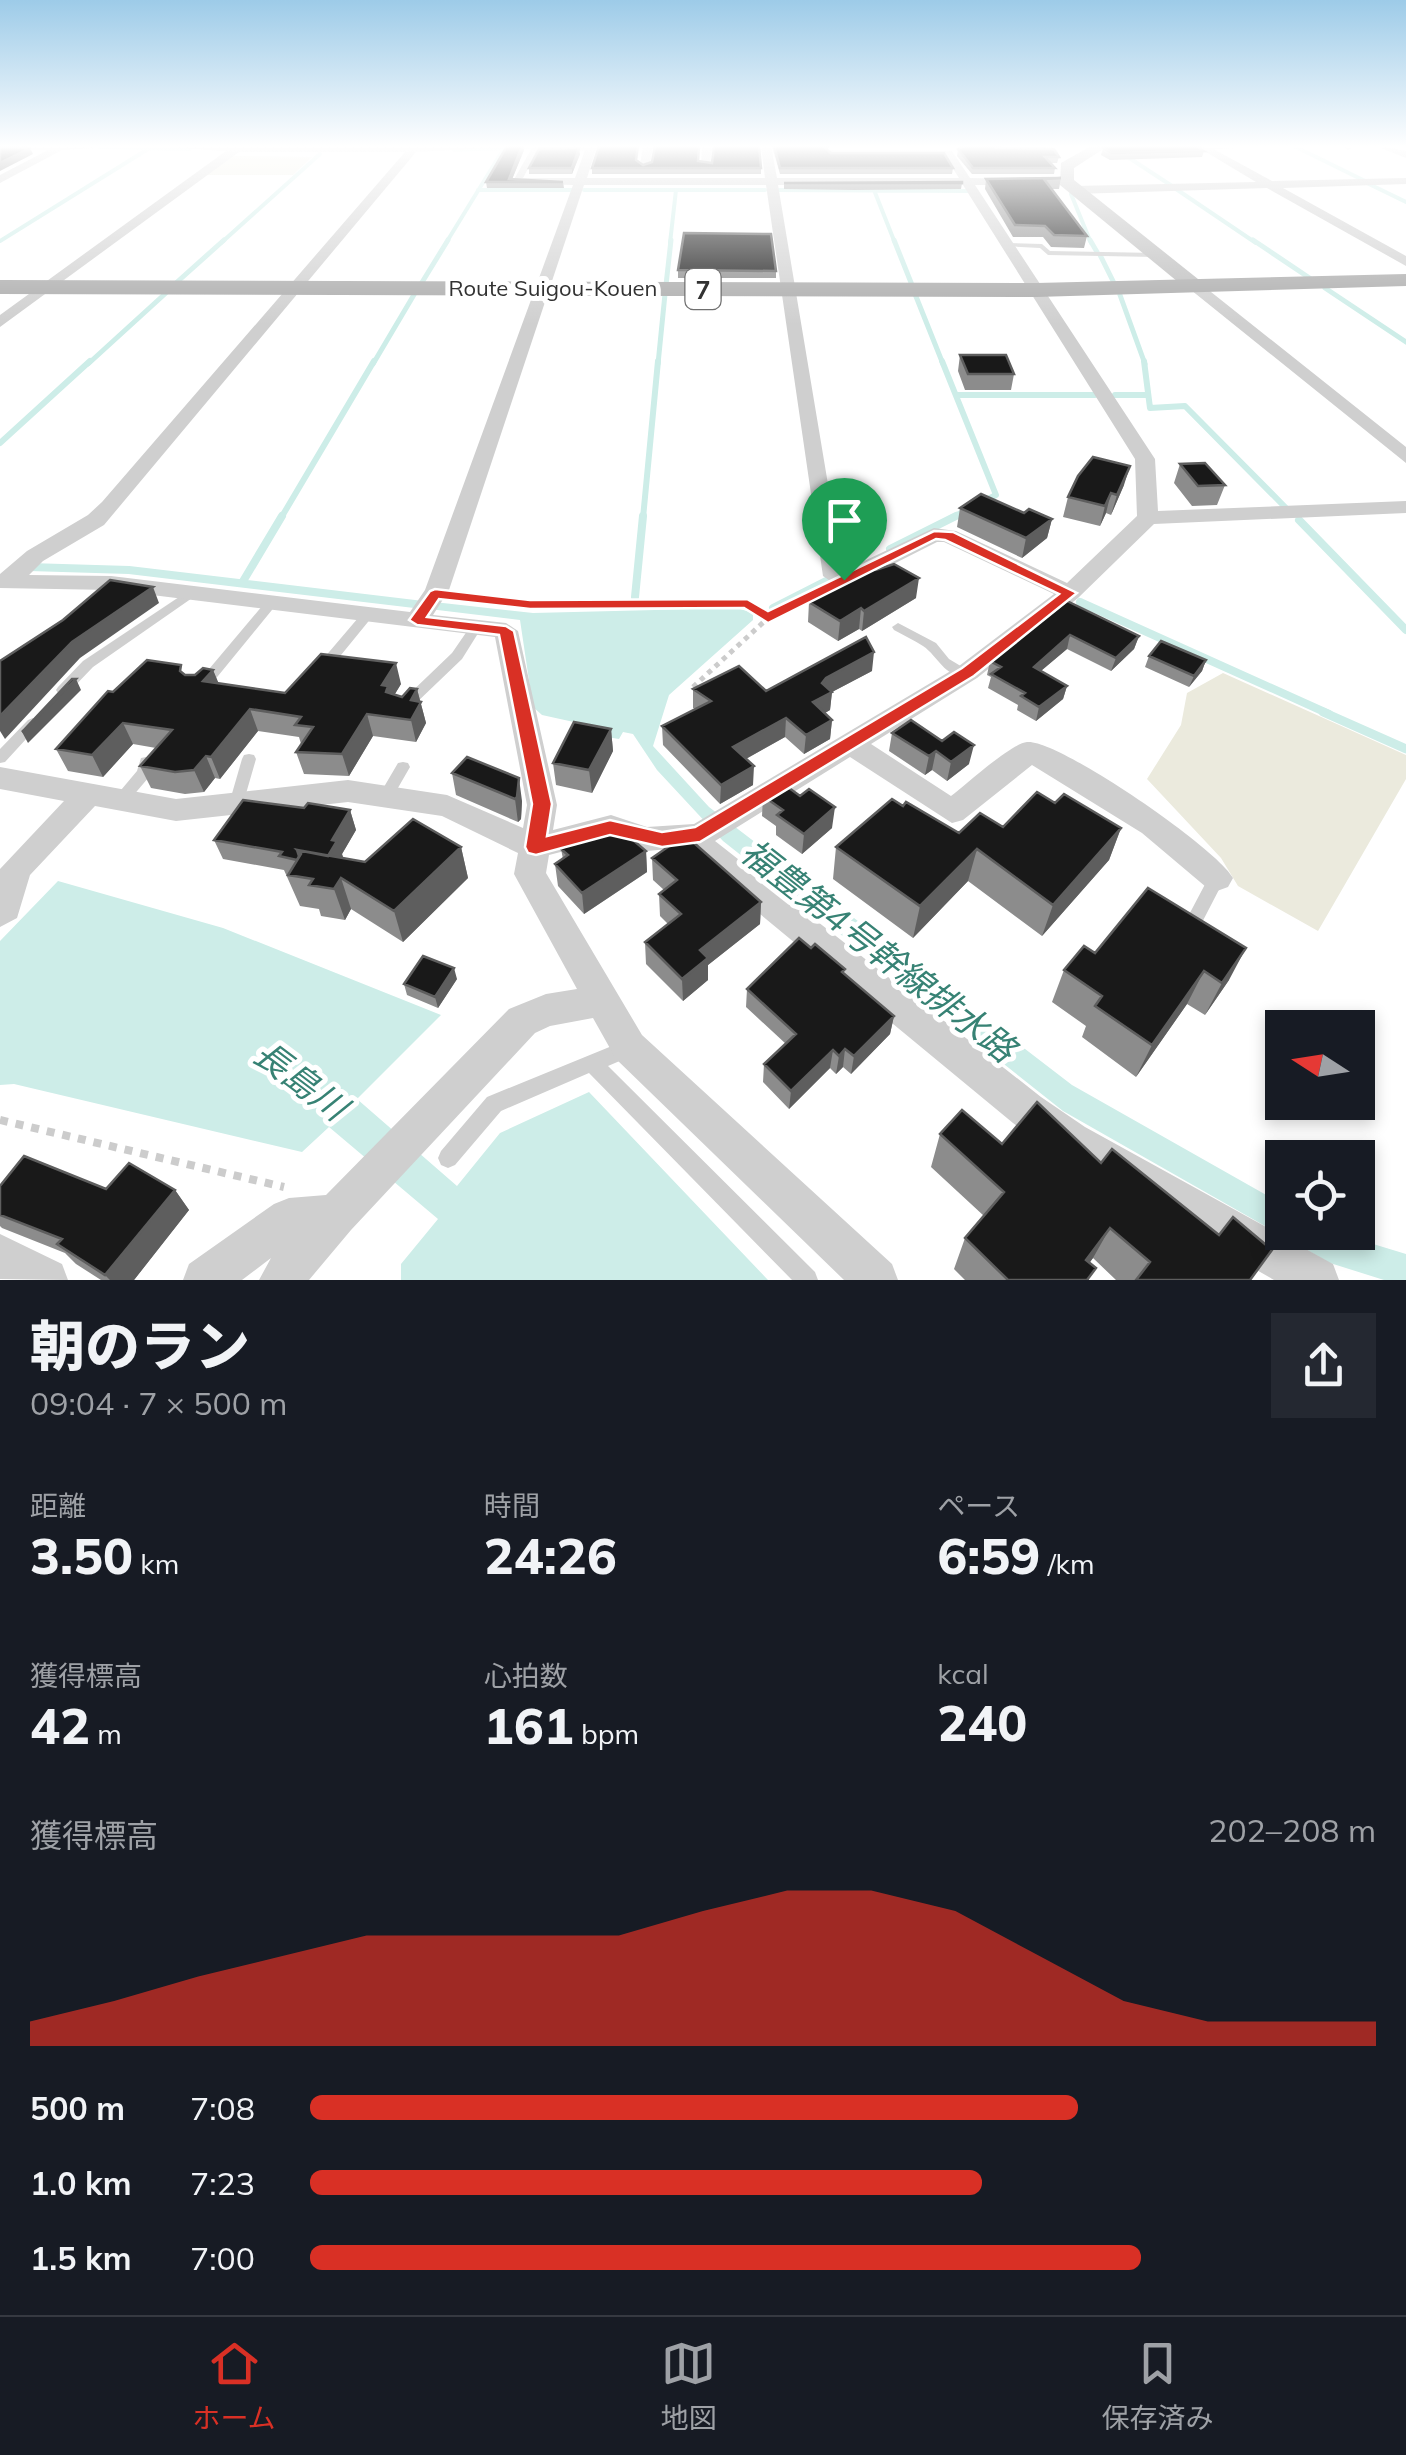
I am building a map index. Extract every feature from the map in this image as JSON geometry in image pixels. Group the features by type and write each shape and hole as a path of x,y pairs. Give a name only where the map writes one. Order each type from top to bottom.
{"main road":[{"name":"Route Suigou-Kouen","path":"0,288 1036,290 1406,280"}],"street":[{"path":"0,322 159,206"},
{"path":"14,574 96,520 365,206"},
{"path":"426,606 572,206"},
{"path":"775,206 831,571 844,580 934,535 948,536 1070,593"},
{"path":"982,206 1145,459 1148,518"},
{"path":"1099,206 1406,457"},
{"path":"1307,206 1406,262"},
{"path":"0,778 176,810 348,791 447,806 536,847 610,827 647,839 708,827 964,674 1070,593 1148,518 1406,507"},
{"path":"14,574 368,614 426,606 476,627 506,631 542,804 530,874 600,1001 629,1048 876,1280"},
{"path":"84,604 111,583"},
{"path":"848,742 952,812 1030,751 1066,769 1196,856 1217,878"},
{"path":"0,913 6,908 16,869 90,794"},
{"path":"708,827 1027,1110 1070,1141 1317,1280"},
{"path":"280,1280 522,1021 546,1010 600,1001"},
{"path":"206,1280 289,1219 336,1216"},
{"path":"0,1256 46,1280"}],"lane":[{"path":"1007,245 1042,246 1048,253 1156,255"},
{"path":"50,704 88,664 191,593"},
{"path":"199,690 272,602"},
{"path":"318,674 368,614"},
{"path":"402,712 414,694 457,656 476,627"},
{"path":"898,627 932,646 944,662 964,674"},
{"path":"0,758 38,718"},
{"path":"236,804 249,759"},
{"path":"121,800 144,773 146,762"},
{"path":"386,796 403,767"},
{"path":"1188,933 1217,878"},
{"path":"448,1158 494,1104 629,1048"},
{"path":"592,1063 807,1280"}],"path":[{"path":"693,687 768,618 844,580"},
{"path":"426,606 747,604 768,618"},
{"path":"0,1120 293,1189 289,1219"}],"shaded area":[{"path":"1223,673 1406,755 1406,779 1318,931 1238,886 1221,858 1147,779 1181,725 1187,693"}],"water":[{"path":"425,601 533,613 737,608 753,613 753,620 669,695 653,746 709,807 1072,1085 1265,1194 1265,1226 1063,1111 723,841 657,770 633,734 623,732 619,739 607,737 610,730 542,715 533,707 520,620 421,608"},
{"name":"長島川","path":"58,881 223,928 441,1015 357,1099 457,1186 500,1133 589,1092 768,1280 401,1280 401,1264 438,1219 329,1127 302,1152 14,1084 0,1085 0,941"},
{"path":"1375,1245 1406,1254 1406,1280 1384,1280 1330,1263 1307,1250 1375,1250"}],"building":[{"path":"1003,206 1064,206 1087,236 1054,235 1045,226 1015,225"},
{"path":"684,233 771,234 776,271 678,270"},
{"path":"960,355 1006,355 1014,374 968,374"},
{"path":"1093,457 1130,466 1117,495 1111,493 1105,506 1068,497"},
{"path":"1205,463 1225,485 1198,486 1180,464"},
{"path":"981,494 1024,513 1029,509 1052,519 1026,538 960,508"},
{"path":"894,564 919,578 864,611 861,608 840,621 809,602 870,567 876,570"},
{"path":"110,580 153,587 72,642 0,716 0,661 63,620"},
{"path":"1067,601 1139,636 1116,658 1070,635 1034,667 1067,686 1039,707 1021,696 1025,693 991,674 1001,667 990,661"},
{"path":"866,637 874,652 826,678 822,683 832,692 813,702 832,720 806,735 786,718 733,747 754,766 721,785 662,726 711,701 693,689 739,666 766,691"},
{"path":"1161,641 1206,660 1194,676 1149,656"},
{"path":"321,654 396,663 382,685 388,686 386,692 402,697 410,688 417,689 411,700 421,702 411,720 367,714 342,754 296,752 313,727 295,725 301,717 250,709 211,757 206,756 194,770 175,772 140,766 172,730 123,723 92,755 56,749 108,691 113,692 147,660 181,665 180,671 185,675 195,675 203,668 213,670 203,681 285,693"},
{"path":"72,679 76,679 22,732"},
{"path":"911,720 942,741 954,732 974,745 951,762 936,751 929,756 892,733"},
{"path":"574,722 611,729 589,770 553,763"},
{"path":"467,757 519,778 517,797 452,773"},
{"path":"785,785 800,796 809,789 835,807 804,834 777,815 783,810 763,796"},
{"path":"1037,792 1055,803 1064,794 1121,828 1053,905 977,849 920,906 836,847 892,799 903,806 906,802 959,833 980,813 1003,827"},
{"path":"243,800 304,808 308,803 350,810 332,840 337,841 328,856 297,850 297,860 279,856 282,852 214,840"},
{"path":"413,819 461,847 394,911 341,878 334,889 309,885 313,879 288,875 301,854 297,850 365,862"},
{"path":"606,822 614,824 646,851 582,893 555,864 568,855 561,849"},
{"path":"685,835 761,902 700,950 708,958 682,979 645,942 681,914 659,894 677,880 652,858"},
{"path":"1148,888 1246,948 1222,983 1204,971 1152,1045 1095,1006 1102,996 1064,970 1084,946 1095,953"},
{"path":"799,938 811,948 815,944 894,1016 854,1056 845,1049 839,1056 833,1050 791,1091 764,1064 796,1034 747,989"},
{"path":"423,956 454,968 435,997 404,984"},
{"path":"1037,1102 1101,1163 1112,1149 1219,1235 1233,1217 1265,1244 1265,1250 1272,1250 1250,1280 1136,1280 1150,1262 1110,1228 1086,1260 1096,1268 1087,1280 1008,1280 965,1238 1004,1192 940,1134 962,1110 1002,1144"},
{"path":"24,1156 106,1189 129,1163 175,1190 105,1275 57,1244 62,1239 0,1215 0,1186"}],"waterway":[{"path":"0,241 57,206"},
{"path":"221,243 262,206"},
{"path":"446,243 469,206"},
{"path":"670,243 674,206"},
{"path":"880,206 895,243"},
{"path":"1076,206 1091,243"},
{"path":"1201,206 1256,243"},
{"path":"176,283 224,240"},
{"path":"421,284 448,240"},
{"path":"666,285 671,240"},
{"path":"894,240 912,285"},
{"path":"1090,240 1097,252"},
{"path":"1253,240 1311,279"},
{"path":"1100,255 1115,285"},
{"path":"1325,288 1406,342"},
{"path":"88,364 167,292"},
{"path":"373,364 415,293"},
{"path":"658,364 665,294"},
{"path":"915,294 943,364"},
{"path":"1120,295 1144,361"},
{"path":"0,443 90,361"},
{"path":"281,518 374,361"},
{"path":"643,518 658,361"},
{"path":"942,361 996,495 984,501"},
{"path":"1144,361 1150,408 1185,406 1286,508"},
{"path":"956,395 1095,395"},
{"path":"1115,395 1148,395"},
{"path":"951,518 967,510"},
{"path":"242,583 282,516"},
{"path":"635,597 643,516"},
{"path":"890,549 956,516"},
{"path":"1299,520 1406,630"},
{"name":"福豊第4号幹線排水路","path":"29,567 129,570 423,605"},
{"path":"773,608 826,581"},
{"path":"1080,602 1329,714"},
{"path":"1323,712 1406,749"}],"route":[{"path":"934,535 948,536 1070,593 968,672 731,816 700,834 662,840 610,827 536,847 542,804 506,631 417,620 435,594 530,604 747,604 768,618 844,580 934,535"}]}
